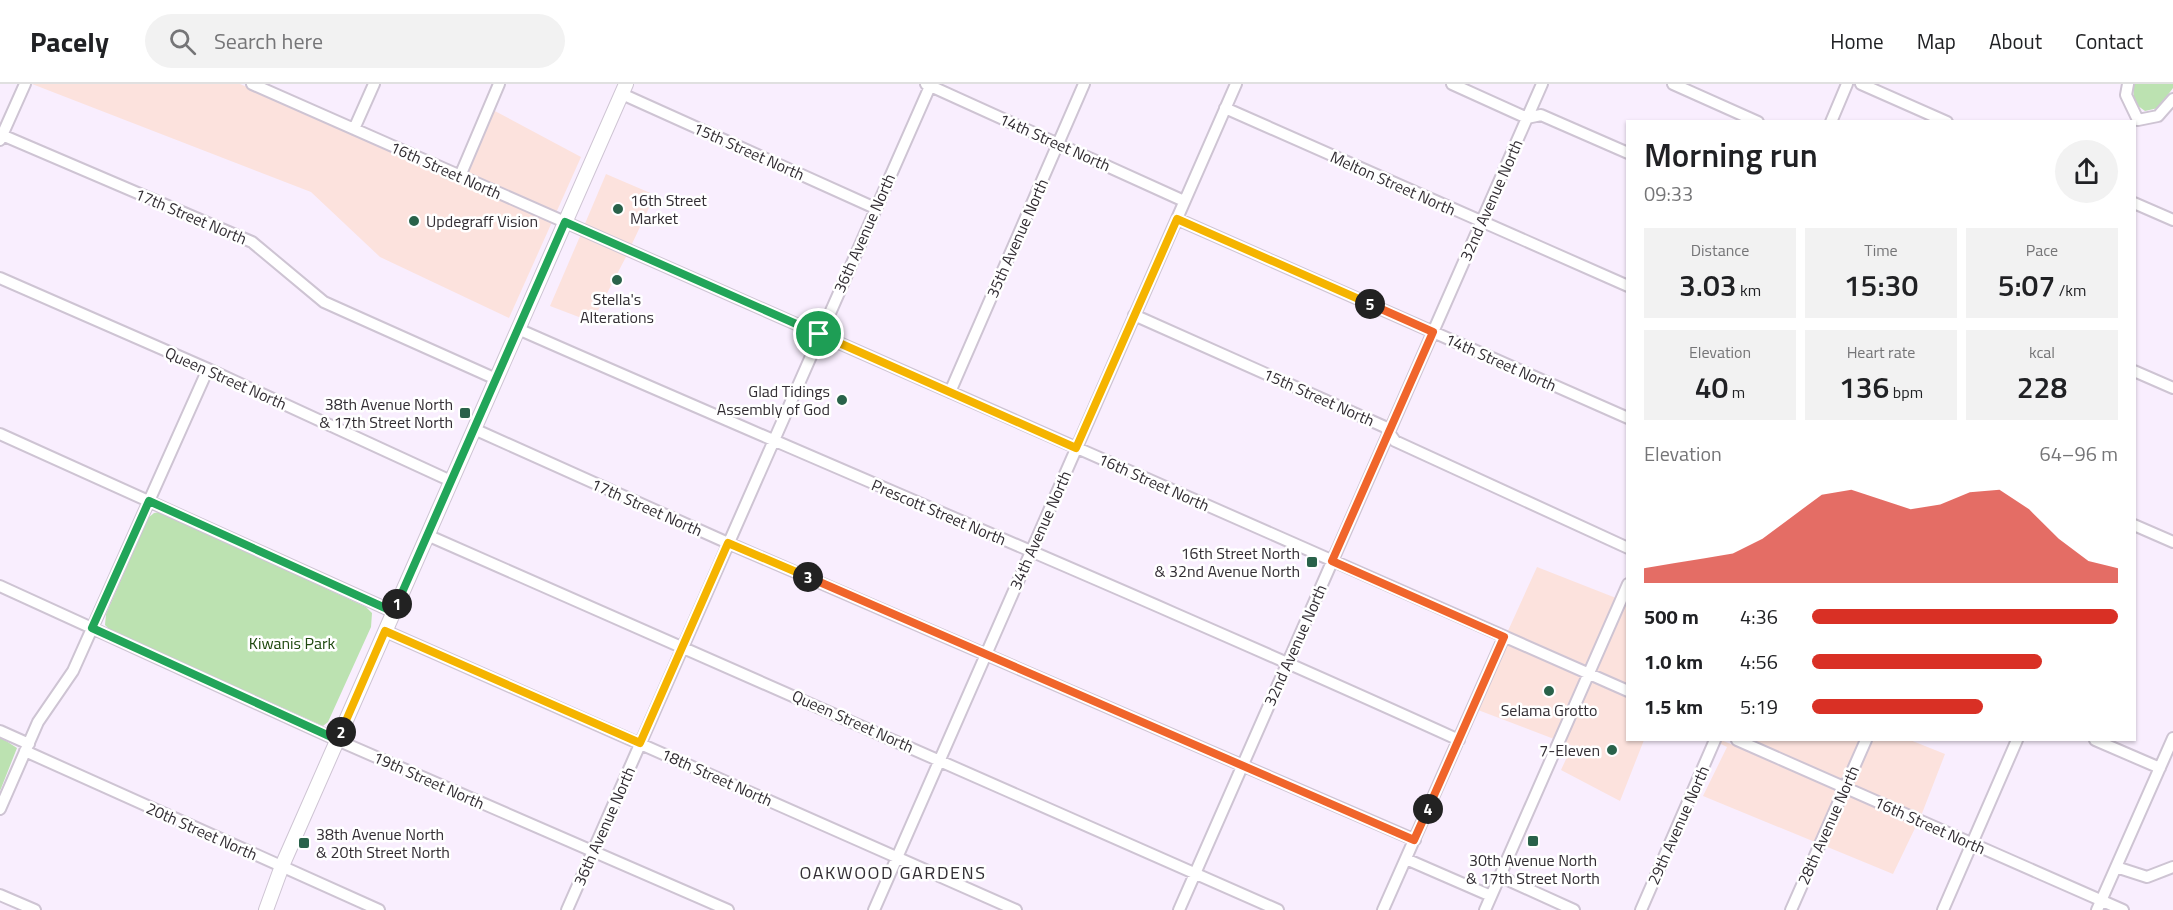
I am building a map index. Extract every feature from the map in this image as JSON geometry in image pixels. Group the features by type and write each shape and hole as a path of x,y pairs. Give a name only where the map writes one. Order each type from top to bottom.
{"main road":[{"path":"259,910 282,866 624,89"},
{"path":"266,910 282,866"}],"street":[{"path":"1,138 25,84"},
{"name":"16th Street North","path":"252,84 1626,690"},
{"path":"354,129 374,84"},
{"path":"460,176 499,84"},
{"name":"14th Street North","path":"929,84 1185,201"},
{"name":"36th Avenue North","path":"567,910 929,84"},
{"name":"35th Avenue North","path":"950,392 1084,84"},
{"name":"34th Avenue North","path":"874,910 1236,84"},
{"path":"1452,84 1527,118 1541,115 1626,152"},
{"name":"32nd Avenue North","path":"1179,910 1542,84"},
{"path":"1673,84 1754,120"},
{"path":"1832,120 1847,84"},
{"path":"1861,84 1942,120"},
{"path":"2128,84 2128,102 2135,120"},
{"name":"15th Street North","path":"624,89 875,208"},
{"path":"2136,123 2158,116 2173,99"},
{"name":"Melton Street North","path":"1225,108 1626,285"},
{"name":"17th Street North","path":"1,138 252,242 324,303 496,379"},
{"path":"2136,204 2173,220"},
{"name":"14th Street North","path":"1177,219 1626,417"},
{"name":"Queen Street North","path":"0,278 208,369 451,481"},
{"name":"15th Street North","path":"1134,315 1385,427 1395,441 1626,547"},
{"name":"Prescott Street North","path":"518,329 772,441 1288,662 1459,740"},
{"path":"0,809 38,722 73,671 208,369"},
{"path":"2136,372 2173,388"},
{"name":"17th Street North","path":"474,429 728,543 1244,764 1414,840"},
{"path":"0,434 394,612"},
{"path":"2136,526 2173,542"},
{"name":"Queen Street North","path":"427,535 940,759 1278,910"},
{"name":"19th Street North","path":"0,586 338,740 728,910"},
{"path":"1485,910 1626,588"},
{"name":"18th Street North","path":"385,631 1016,910"},
{"path":"1383,910 1504,637"},
{"name":"20th Street North","path":"0,731 27,748 379,910"},
{"path":"2099,905 2173,738"},
{"name":"29th Avenue North","path":"1641,910 1715,741"},
{"name":"16th Street North","path":"1739,741 1972,843 2099,905 2123,910"},
{"name":"28th Avenue North","path":"1791,910 1866,741"},
{"path":"1943,910 2018,741"},
{"path":"2097,741 2160,768"},
{"path":"1406,859 1491,896"},
{"path":"2116,867 2147,877 2173,867"},
{"path":"1499,876 1574,910"},
{"path":"0,895 35,910"}],"shaded area":[{"path":"32,84 240,84 552,222 509,318 380,257 311,192"},
{"path":"493,110 581,157 556,213 467,173"},
{"path":"606,174 655,195 631,246 584,226"},
{"path":"581,234 627,255 592,322 550,306"},
{"path":"1537,567 1616,598 1585,667 1507,633"},
{"path":"1626,602 1626,686 1595,672"},
{"path":"1507,644 1581,676 1554,739 1478,710"},
{"path":"1591,681 1626,697 1626,741 1644,741 1620,801 1561,770 1572,746 1564,742"},
{"path":"1723,741 1838,789 1815,842 1703,796 1727,747 1719,743"},
{"path":"1750,741 1860,741 1842,781"},
{"path":"1872,741 1912,741 1945,754 1921,816 1852,785"},
{"path":"1848,794 1917,824 1893,874 1825,846"}],"green space":[{"path":"2133,84 2173,84 2173,88 2158,108 2145,111 2134,103"},
{"name":"Kiwanis Park","path":"160,512 366,607 372,613 371,627 328,722 323,726 109,629 105,625 106,614 148,518"},
{"path":"0,737 17,748 0,791"}],"place":[{"name":"16th Street Market","path":"618,209"},
{"name":"Updegraff Vision","path":"414,221"},
{"name":"Stella's Alterations","path":"617,280"},
{"name":"Glad Tidings Assembly of God","path":"842,400"},
{"name":"38th Avenue North & 17th Street North","path":"465,413"},
{"name":"16th Street North & 32nd Avenue North","path":"1312,562"},
{"name":"Selama Grotto","path":"1549,691"},
{"name":"7-Eleven","path":"1612,750"},
{"name":"30th Avenue North & 17th Street North","path":"1533,841"},
{"name":"38th Avenue North & 20th Street North","path":"304,843"}],"district":[{"name":"OAKWOOD GARDENS","path":"893,873"}],"route":[{"path":"1177,219 1433,332 1332,561 1504,637 1414,840 1244,764 728,543 640,743 385,631 338,740 92,628 149,501 394,612 565,222 819,334 1076,448 1177,219"}]}
